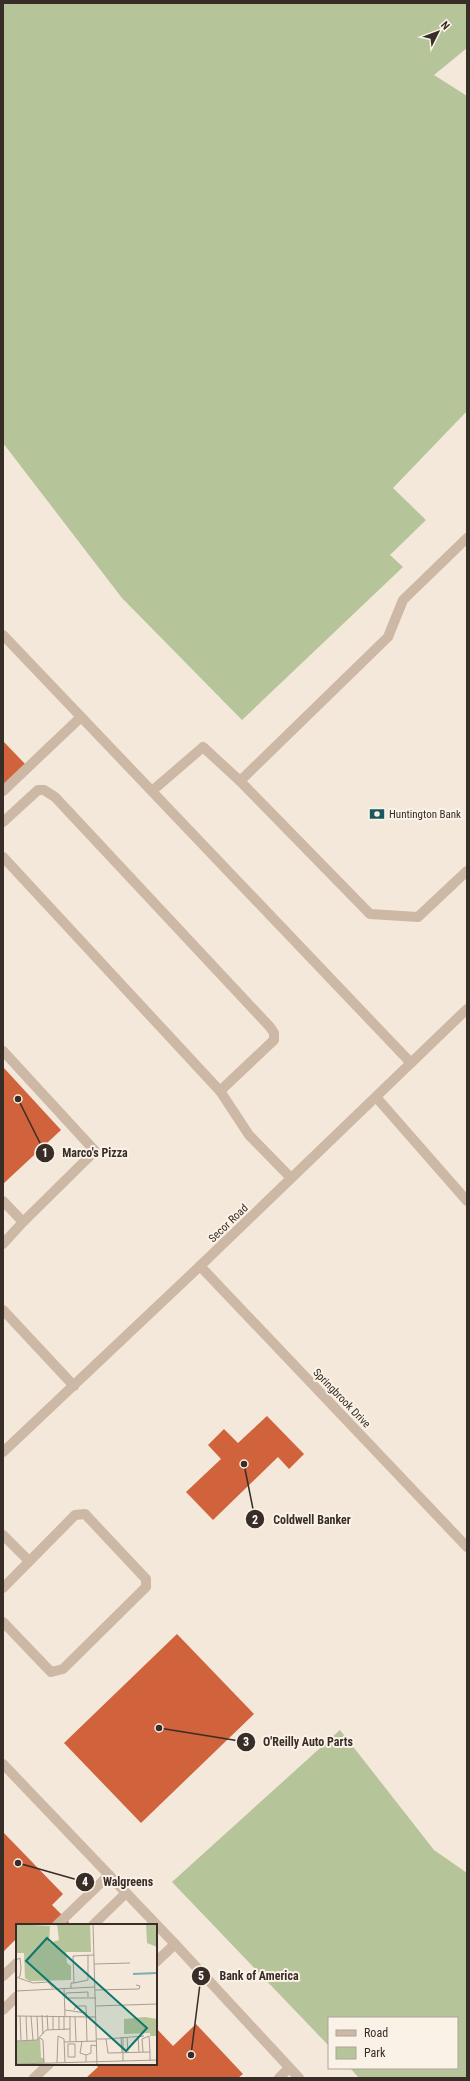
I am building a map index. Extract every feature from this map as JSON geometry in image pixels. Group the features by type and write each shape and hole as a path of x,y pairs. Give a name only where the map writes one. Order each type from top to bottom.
{"street":[{"path":"240,781 388,637 403,600 467,538"},
{"path":"3,636 411,1063"},
{"path":"3,791 81,717"},
{"path":"152,791 203,747 240,781 370,914 418,917 467,871"},
{"path":"3,822 38,790 44,790 55,796 270,1027 274,1033 274,1040 220,1091"},
{"path":"3,857 220,1091 249,1135 291,1178"},
{"name":"Secor Road","path":"3,1452 200,1266 467,1009"},
{"path":"3,1051 95,1151 23,1222 3,1244"},
{"path":"376,1097 467,1201"},
{"path":"3,1201 23,1222"},
{"name":"Springbrook Drive","path":"200,1266 467,1547"},
{"path":"3,1310 74,1386"},
{"path":"3,1588 75,1515 85,1514 146,1578 146,1587 63,1669 50,1672 3,1622"},
{"path":"3,1534 29,1561"},
{"path":"3,1764 156,1924"},
{"path":"58,1924 109,1875"},
{"path":"94,1924 126,1893"},
{"path":"157,1925 298,2078"},
{"path":"157,1961 175,1944"},
{"path":"3,1976 16,1964"},
{"path":"3,2010 16,1997"},
{"path":"34,2078 48,2065"},
{"path":"279,2078 289,2068"}],"green space":[{"path":"3,3 467,3 467,48 434,75 467,96 467,411 393,488 426,520 390,555 403,567 242,720 122,598 3,443"},
{"path":"340,1730 434,1850 467,1873 467,2078 359,2078 351,2069 458,2069 458,2017 328,2017 328,2045 172,1882"}],"building":[{"path":"3,741 28,767 3,791"},
{"path":"3,1067 61,1130 3,1184"},
{"path":"267,1416 304,1454 289,1469 278,1457 213,1520 186,1492 221,1459 208,1445 224,1429 238,1443"},
{"path":"177,1634 254,1714 141,1823 64,1743"},
{"path":"3,1832 63,1894 52,1905 69,1922 66,1924 16,1924 16,1939 3,1952"},
{"path":"196,2024 243,2074 238,2078 86,2078 98,2067 96,2065 157,2065 157,2029 173,2046"}],"place":[{"name":"Huntington Bank","path":"377,814"},
{"name":"Marco's Pizza","path":"18,1099"},
{"name":"Coldwell Banker","path":"244,1464"},
{"name":"O'Reilly Auto Parts","path":"159,1728"},
{"name":"Walgreens","path":"18,1863"},
{"name":"Bank of America","path":"191,2055"}]}
